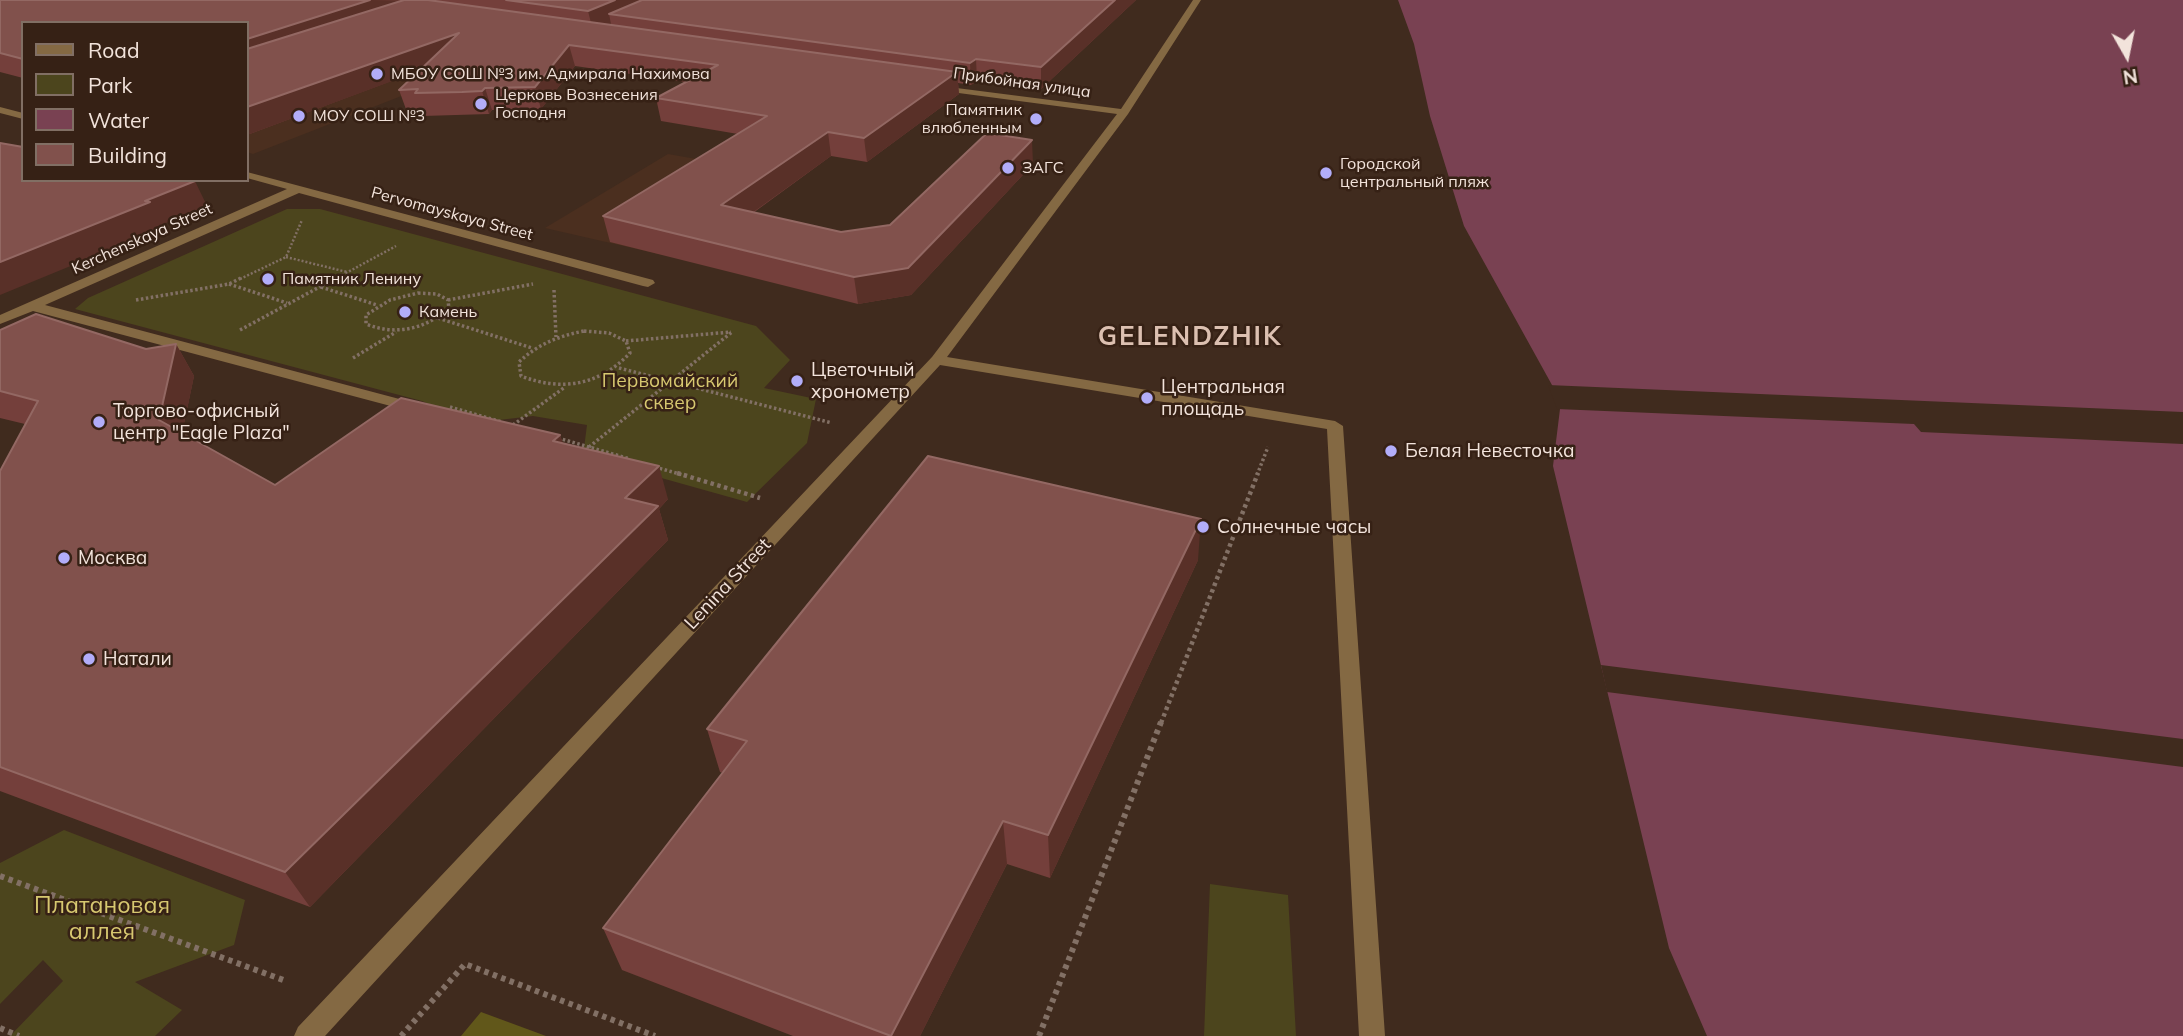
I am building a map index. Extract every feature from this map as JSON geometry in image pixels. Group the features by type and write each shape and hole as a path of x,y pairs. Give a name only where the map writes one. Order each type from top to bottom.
{"street":[{"name":"Lenina Street","path":"307,1036 937,360 1124,113 1197,0"},
{"name":"Прибойная улица","path":"922,85 1124,113"},
{"path":"0,110 21,115"},
{"name":"Pervomayskaya Street","path":"248,175 648,283"},
{"name":"Kerchenskaya Street","path":"0,320 297,189"},
{"path":"31,306 421,410 400,424"},
{"path":"937,360 1335,426 1372,1036"}],"path":[{"path":"286,257 307,210"},
{"path":"232,334 398,245"},
{"path":"135,300 229,284 286,257 347,272"},
{"path":"554,281 556,337"},
{"path":"448,300 449,309 419,327 397,331 377,330 366,324 366,315 377,305 397,297 418,293 437,294 448,300 540,283"},
{"path":"229,284 287,303"},
{"path":"320,286 377,305"},
{"path":"438,318 532,348"},
{"path":"352,358 397,331"},
{"path":"589,447 732,332 626,341 609,333 583,331 556,337 532,348 520,362 521,376 539,384 566,386 595,380 619,368 630,353 626,341"},
{"path":"619,368 832,423"},
{"path":"513,425 566,386"},
{"path":"1039,1036 1280,416"},
{"path":"0,876 286,981"},
{"path":"401,1036 465,964 655,1036"},
{"path":"0,1028 19,1036"}],"shaded area":[{"name":"МОУ СОШ №3","path":"542,41 253,154 248,152 248,79"},
{"path":"668,154 730,165 663,255 545,228"},
{"path":"481,1012 546,1036 461,1036"}],"green space":[{"name":"Первомайский сквер","path":"287,209 320,209 756,326 790,360 764,388 816,399 807,443 747,502 583,456 587,425 533,416 473,423 422,401 75,309 88,298"},
{"name":"Платановая аллея","path":"64,830 245,900 234,945 135,982 182,1010 155,1036 10,1036 63,981 43,960 0,1004 0,863"},
{"path":"1210,884 1288,895 1296,1036 1204,1036"}],"water":[{"path":"1398,0 2183,0 2183,1036 1707,1036 1669,948 1553,466 1560,409 1552,385 1464,226 1430,116 1414,44"}],"pier":[{"path":"1548,385 2183,412 2183,444 1921,432 1914,424 1557,409"},
{"path":"1601,665 2183,739 2183,767 1607,692"}],"building":[{"path":"0,0 370,0 248,39 248,21 21,21 21,58 0,53"},
{"path":"404,0 428,0 957,72 864,138 828,132 721,205 841,232 890,225 987,133 1032,140 908,268 854,277 603,216 767,116 656,98 718,65 569,45 535,87 485,88 482,91 462,92 415,93 418,89 399,90 459,33 248,107 248,49"},
{"path":"506,0 615,0 588,11"},
{"path":"642,0 1115,0 1041,67 976,59 970,63 609,14"},
{"path":"0,143 21,147 21,182 192,182 145,201 150,202 0,262"},
{"path":"36,314 146,349 176,344 159,420 275,485 401,398 560,435 553,441 659,466 625,498 658,506 285,872 0,767 0,471 38,401 0,391 0,330"},
{"path":"928,456 1201,519 1048,835 1003,821 891,1036 603,928 747,741 707,729"}],"place":[{"name":"МБОУ СОШ №3 им. Адмирала Нахимова","path":"377,74"},
{"name":"Церковь Вознесения Господня","path":"481,104"},
{"name":"МОУ СОШ №3","path":"299,116"},
{"name":"Памятник влюбленным","path":"1036,119"},
{"name":"ЗАГС","path":"1008,168"},
{"name":"Городской центральный пляж","path":"1326,173"},
{"name":"Памятник Ленину","path":"268,279"},
{"name":"Камень","path":"405,312"},
{"name":"Цветочный хронометр","path":"797,381"},
{"name":"Центральная площадь","path":"1147,398"},
{"name":"Торгово-офисный центр \"Eagle Plaza\"","path":"99,422"},
{"name":"Белая Невесточка","path":"1391,451"},
{"name":"Солнечные часы","path":"1203,527"},
{"name":"Москва","path":"64,558"},
{"name":"Натали","path":"89,659"}],"district":[{"name":"GELENDZHIK","path":"1190,337"}]}
